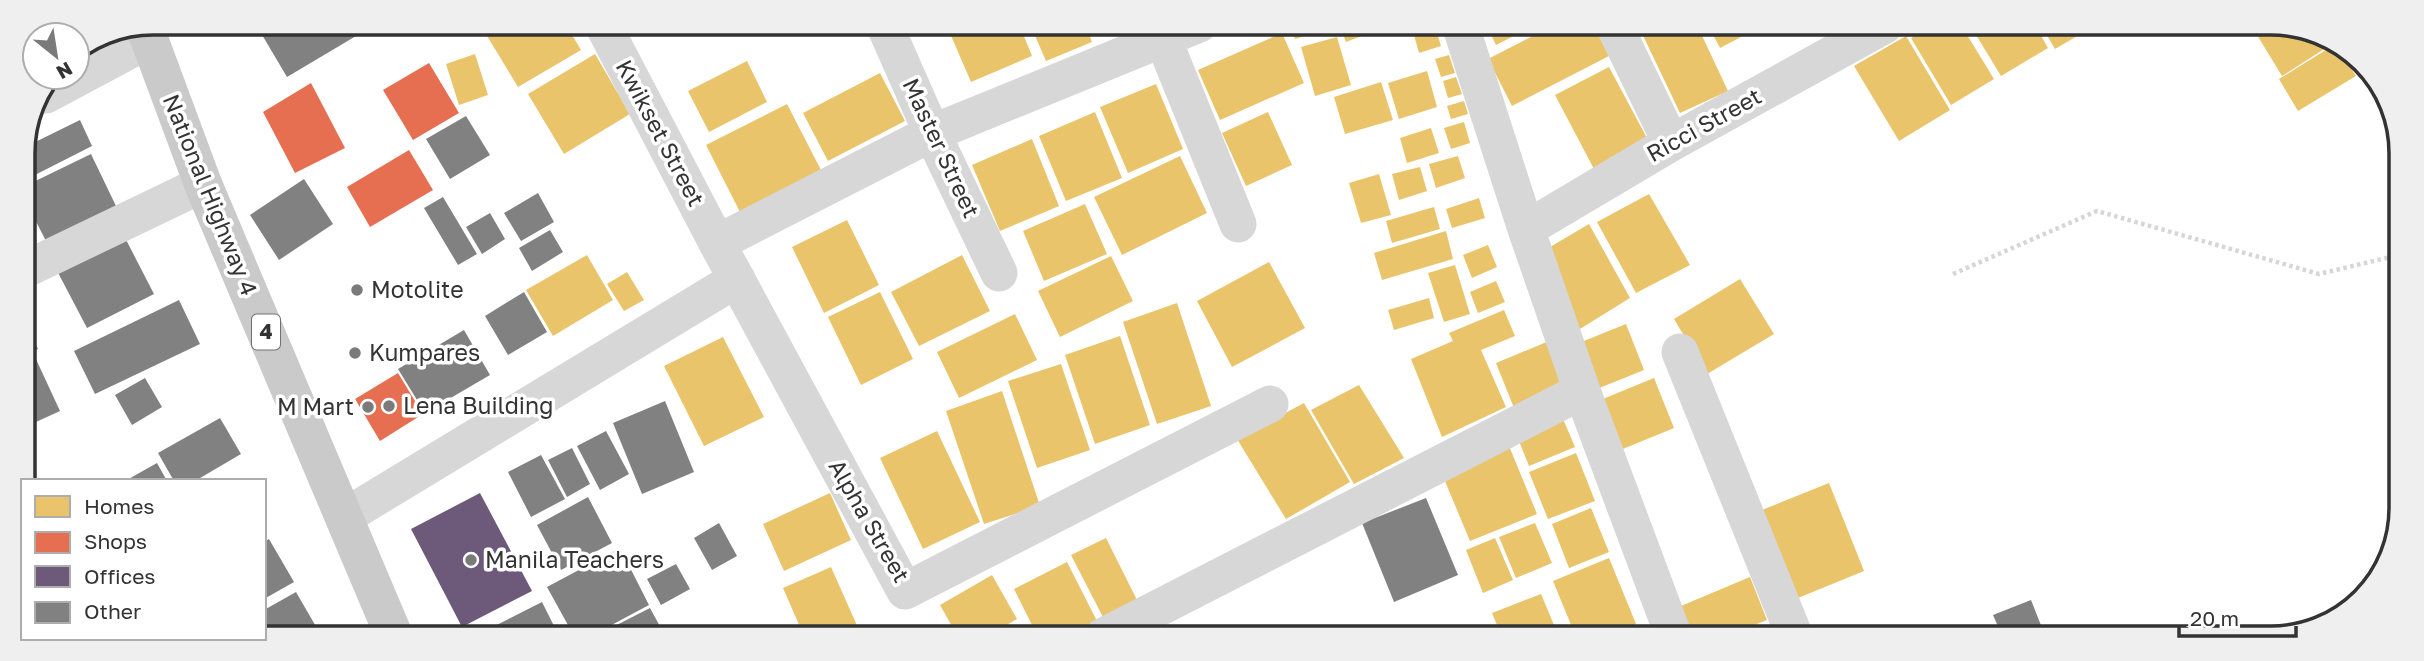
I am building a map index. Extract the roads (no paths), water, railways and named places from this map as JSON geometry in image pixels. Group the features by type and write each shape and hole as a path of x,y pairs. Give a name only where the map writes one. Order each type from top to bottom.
{"main road":[{"name":"National Highway 4","path":"148,35 203,184 390,626"}],"street":[{"name":"Kwikset Street","path":"608,35 717,243"},
{"name":"Master Street","path":"889,35 999,273"},
{"path":"717,243 932,132 1150,35"},
{"path":"1161,35 1238,224"},
{"path":"1464,35 1582,391 1670,626"},
{"path":"1619,35 1671,143"},
{"name":"Ricci Street","path":"1526,229 1671,143 1867,35"},
{"path":"53,90 140,36"},
{"path":"35,265 203,184"},
{"name":"Alpha Street","path":"717,243 905,591 1270,404"},
{"path":"344,517 737,279"},
{"path":"1680,352 1790,626"},
{"path":"1145,626 1582,391"}],"place":[{"name":"Motolite","path":"357,290"},
{"name":"Kumpares","path":"355,353"},
{"name":"Lena Building","path":"389,406"},
{"name":"M Mart","path":"368,407"},
{"name":"Manila Teachers","path":"471,560"}]}
